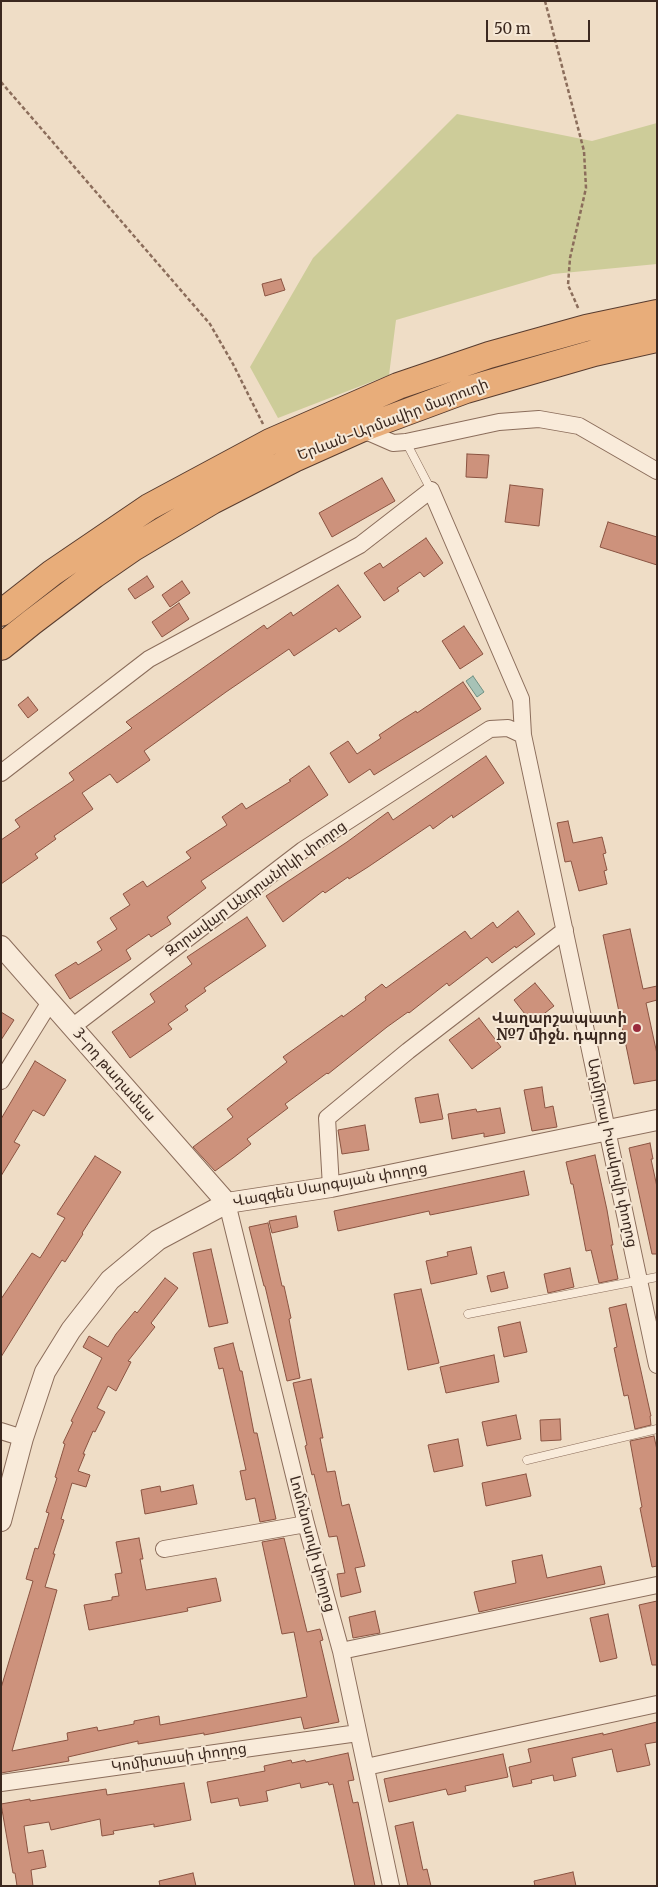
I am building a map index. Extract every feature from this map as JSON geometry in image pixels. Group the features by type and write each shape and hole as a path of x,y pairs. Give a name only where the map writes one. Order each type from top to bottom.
{"highway":[{"name":"Երևան-Արմավիր մայրուղի","path":"1,612 52,573 149,507 270,442 398,386 489,355 586,328 657,313"},
{"path":"586,328 594,353"},
{"name":"Երևան-Արմավիր մայրուղի","path":"1,647 94,575 172,524 254,478 361,429 466,390 594,353 657,339"}],"street":[{"path":"361,429 393,443 406,442 499,422 539,419 579,426 657,471"},
{"path":"1,773 149,659 360,546 431,490"},
{"name":"Ադմիրալ Իսակովի փողոց","path":"431,490 521,699 524,735 657,1365"},
{"name":"Զորավար Անդրանիկի փողոց","path":"72,1027 303,850 490,729 508,728 524,735"},
{"path":"331,1187 327,1118 408,1051 565,930"},
{"name":"3-րդ թաղամաս","path":"1,946 227,1203"},
{"path":"1,1081 50,1002"},
{"name":"Վազգեն Սարգսյան փողոց","path":"1,1521 23,1438 45,1372 71,1330 110,1280 158,1240 227,1203 331,1187 657,1120"},
{"name":"Լոմոնոսովի փողոց","path":"227,1203 306,1524 340,1651 391,1886"},
{"path":"1,1431 23,1438"},
{"path":"164,1549 306,1524"},
{"path":"340,1651 657,1585"},
{"path":"366,1767 657,1704"},
{"name":"Կոմիտասի փողոց","path":"1,1783 358,1732"}],"lane":[{"path":"406,442 431,490"},
{"path":"468,1314 657,1277"},
{"path":"527,1460 657,1429"}],"path":[{"path":"545,1 584,151 586,188 570,258 568,285 586,328"},
{"path":"1,82 210,324 259,413 270,442"}],"shaded area":[{"path":"457,114 592,141 657,123 657,264 553,274 396,320 389,375 278,418 250,367 313,258"},
{"path":"473,676 484,692 477,697 466,681"}],"building":[{"path":"281,279 285,290 265,296 262,284"},
{"path":"467,454 489,455 487,478 466,477"},
{"path":"382,478 395,501 332,537 319,513"},
{"path":"510,485 543,489 539,526 505,522"},
{"path":"608,522 657,537 657,565 600,547"},
{"path":"426,538 443,563 424,577 420,572 397,588 399,591 384,601 364,573 380,563 383,568"},
{"path":"147,576 154,587 135,599 128,589"},
{"path":"182,581 190,593 170,607 162,595"},
{"path":"338,585 361,617 339,632 336,628 294,656 289,649 144,751 150,760 117,783 110,774 82,793 93,809 54,836 56,839 35,854 38,858 1,884 1,840 20,827 15,820 74,780 69,773 132,728 126,722 264,625 267,629 291,612 293,616"},
{"path":"179,603 189,619 162,637 152,622"},
{"path":"464,626 483,654 460,669 442,641"},
{"path":"463,682 481,709 374,775 370,769 349,783 330,753 348,741 357,754 381,738 379,735 416,711 417,713"},
{"path":"28,697 38,710 28,718 18,705"},
{"path":"486,756 504,783 453,818 452,815 433,829 430,825 349,879 348,877 325,893 323,891 283,922 266,896 388,812 393,820"},
{"path":"309,766 328,795 201,881 206,888 167,917 171,924 151,937 149,934 126,950 131,959 70,999 55,975 76,962 78,965 102,950 97,942 117,929 110,918 130,905 123,894 143,881 147,887 191,858 186,852 227,825 222,817 242,803 246,809 291,781 289,780"},
{"path":"568,821 573,843 602,837 606,853 603,854 607,870 604,871 607,884 579,891 571,861 565,862 557,823"},
{"path":"518,911 535,934 492,963 487,957 449,986 447,983 409,1013 387,1027 328,1074 285,1104 288,1108 247,1139 251,1144 233,1158 215,1171 193,1147 233,1117 227,1109 287,1062 283,1057 342,1015 343,1017 366,1000 365,997 382,984 386,988 465,931 471,939 493,922 497,928"},
{"path":"247,917 266,946 204,988 206,991 185,1006 188,1010 168,1024 172,1029 130,1058 112,1032 155,1002 150,994 192,964 187,957"},
{"name":"Վաղարշապատի №7 միջն. դպրոց","path":"630,929 643,989 657,986 657,1000 646,1003 657,1054 657,1080 634,1084 603,935"},
{"path":"535,983 554,1006 532,1023 514,1000"},
{"path":"1,1012 14,1020 1,1040"},
{"path":"479,1018 501,1047 472,1069 449,1040"},
{"path":"35,1061 66,1080 44,1116 33,1110 14,1142 20,1145 1,1176 1,1119"},
{"path":"542,1087 545,1108 553,1106 557,1127 532,1131 524,1090"},
{"path":"438,1094 443,1119 420,1123 415,1098"},
{"path":"500,1108 505,1133 484,1137 484,1133 452,1139 448,1114 476,1109 477,1112"},
{"path":"365,1125 369,1150 342,1154 338,1130"},
{"path":"650,1143 653,1159 651,1159 657,1187 657,1254 652,1254 629,1148"},
{"path":"595,1155 607,1210 613,1245 611,1245 618,1279 599,1283 591,1250 586,1251 573,1184 571,1184 566,1162"},
{"path":"95,1156 121,1172 65,1262 62,1260 1,1357 1,1299 32,1253 40,1258 65,1218 57,1214"},
{"path":"524,1171 529,1195 430,1215 429,1211 338,1231 334,1211"},
{"path":"296,1216 298,1227 272,1233 269,1221"},
{"path":"268,1223 291,1318 289,1319 300,1378 287,1381 249,1227"},
{"path":"471,1247 477,1274 431,1284 426,1261 448,1256 447,1252"},
{"path":"211,1249 228,1323 209,1327 193,1253"},
{"path":"570,1268 574,1287 548,1293 544,1274"},
{"path":"504,1272 508,1288 491,1292 487,1276"},
{"path":"165,1278 178,1288 151,1323 155,1327 128,1361 131,1362 116,1391 108,1386 97,1408 105,1412 95,1432 93,1431 78,1471 90,1475 86,1487 72,1483 61,1519 64,1520 45,1587 57,1590 12,1751 68,1740 67,1733 97,1727 98,1731 134,1724 134,1721 159,1716 160,1725 307,1697 294,1632 282,1634 262,1542 284,1538 307,1632 320,1629 323,1640 320,1641 339,1722 304,1729 301,1717 204,1735 204,1733 138,1744 138,1741 68,1757 69,1761 1,1773 1,1688 33,1581 26,1579 35,1548 38,1549 49,1513 46,1512 57,1478 55,1477 65,1444 63,1443 73,1422 71,1421 102,1358 83,1347 89,1336 108,1347 135,1311 137,1313"},
{"path":"421,1289 439,1363 408,1370 394,1294"},
{"path":"626,1304 651,1416 651,1425 635,1429 628,1395 624,1396 614,1348 617,1347 609,1308"},
{"path":"520,1322 527,1352 504,1357 498,1327"},
{"path":"233,1343 240,1371 242,1371 254,1433 257,1433 276,1519 260,1522 255,1498 246,1500 240,1471 246,1470 223,1368 219,1369 214,1348"},
{"path":"494,1355 499,1382 446,1393 440,1367"},
{"path":"311,1379 323,1438 320,1438 327,1472 335,1471 342,1506 349,1504 365,1566 355,1568 361,1592 341,1597 337,1574 345,1573 337,1536 329,1537 314,1474 312,1475 305,1446 307,1445 293,1383"},
{"path":"516,1415 521,1439 487,1446 482,1422"},
{"path":"560,1419 561,1440 541,1441 540,1420"},
{"path":"654,1436 657,1450 657,1566 652,1567 640,1508 642,1507 630,1441"},
{"path":"458,1439 463,1466 434,1472 428,1445"},
{"path":"526,1474 531,1496 486,1506 482,1483"},
{"path":"193,1485 197,1504 145,1514 141,1490 160,1486 161,1492"},
{"path":"139,1538 143,1559 140,1559 146,1590 216,1578 221,1601 187,1608 188,1611 89,1630 84,1605 112,1600 112,1597 119,1596 115,1574 122,1573 116,1542"},
{"path":"542,1555 547,1578 601,1566 605,1584 479,1612 474,1592 516,1583 512,1561"},
{"path":"657,1601 657,1665 652,1665 639,1605"},
{"path":"375,1611 380,1633 353,1638 349,1617"},
{"path":"608,1614 617,1658 600,1662 590,1618"},
{"path":"657,1722 657,1742 645,1744 650,1765 617,1772 612,1749 572,1758 576,1776 554,1781 553,1775 531,1780 532,1783 513,1787 509,1767 531,1762 528,1749 603,1733 603,1735"},
{"path":"348,1753 354,1780 348,1781 353,1803 358,1802 375,1886 355,1886 333,1784 329,1785 328,1782 301,1788 300,1783 266,1791 268,1801 240,1806 238,1798 211,1803 207,1782 265,1771 264,1766 291,1760 292,1763 305,1760 306,1762"},
{"path":"503,1754 508,1777 465,1786 466,1791 448,1795 446,1789 389,1802 384,1779"},
{"path":"184,1783 191,1820 154,1827 154,1824 113,1831 114,1834 102,1836 100,1819 51,1830 49,1822 24,1826 28,1853 43,1850 46,1867 31,1870 33,1886 17,1886 1,1804 106,1789 107,1795"},
{"path":"413,1822 423,1870 427,1869 431,1886 408,1886 395,1826"},
{"path":"573,1872 576,1886 535,1886 534,1881"},
{"path":"193,1873 196,1886 160,1886 159,1881"}],"place":[{"name":"Վաղարշապատի №7 միջն. դպրոց","path":"637,1028"}]}
